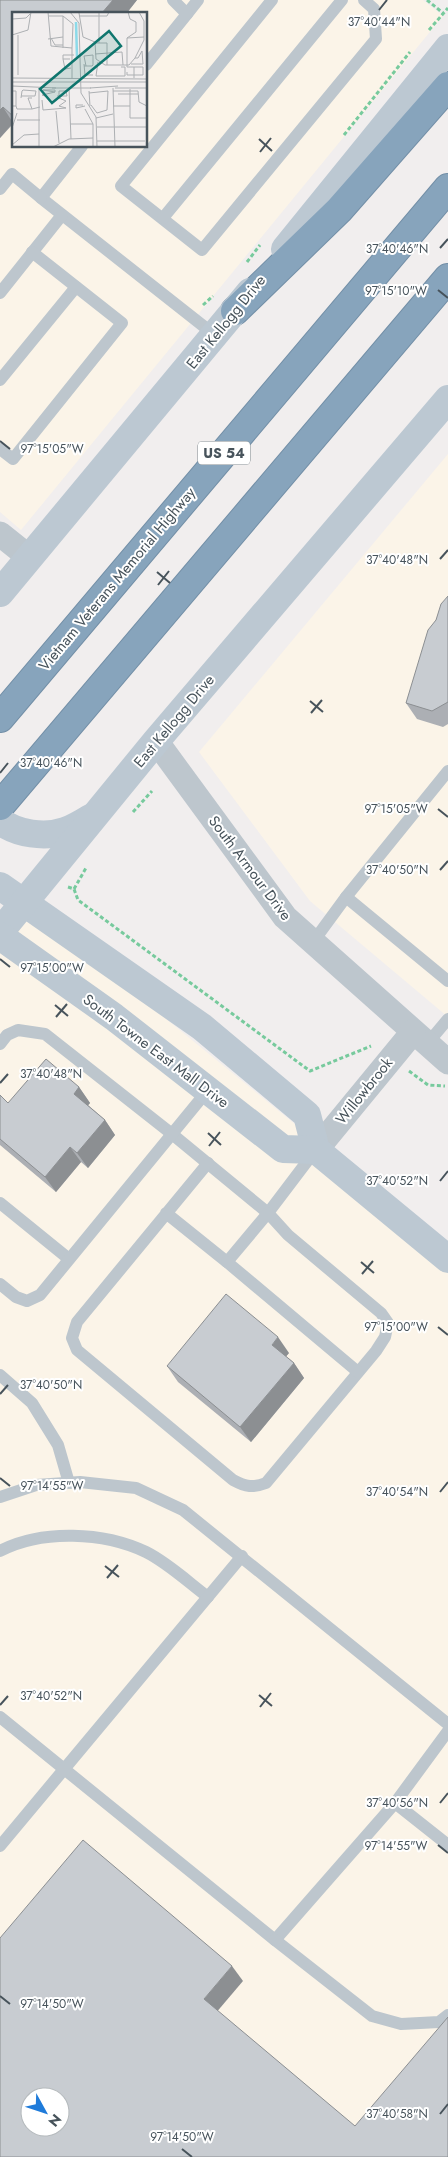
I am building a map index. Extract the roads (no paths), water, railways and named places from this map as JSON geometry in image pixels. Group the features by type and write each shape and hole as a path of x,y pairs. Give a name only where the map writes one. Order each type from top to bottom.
{"highway":[{"path":"235,311 339,210 448,86"},
{"name":"Vietnam Veterans Memorial Highway","path":"0,718 448,188"},
{"path":"0,806 448,278"}],"main road":[{"name":"East Kellogg Drive","path":"0,593 216,336 448,48"},
{"name":"East Kellogg Drive","path":"0,932 156,741 448,398"},
{"path":"0,821 7,826 34,834 64,831 95,816"},
{"path":"0,886 202,1028 307,1115 316,1150 448,1259"},
{"name":"South Towne East Mall Drive","path":"0,936 114,1017 283,1149 316,1150"}],"street":[{"path":"0,534 30,558"},
{"name":"South Armour Drive","path":"156,741 285,917 448,1062"},
{"name":"Willowbrook","path":"316,1150 391,1058 420,1038"}],"lane":[{"path":"172,0 187,14"},
{"path":"148,63 198,0"},
{"path":"272,0 121,186 202,250 376,39 374,9 364,0"},
{"path":"163,218 342,0"},
{"path":"41,198 80,148"},
{"path":"0,189 12,174 216,336"},
{"path":"0,293 62,215"},
{"path":"0,448 13,459 122,323 32,252"},
{"path":"0,380 76,287"},
{"path":"313,942 346,897 448,771"},
{"path":"346,897 448,981"},
{"path":"420,1038 448,1018"},
{"path":"0,1044 7,1036 18,1030 45,1034 172,1134 208,1163 268,1213 288,1235 382,1313 388,1323 385,1337 358,1372 266,1483 256,1487 246,1487 233,1480 77,1350 72,1338 76,1322 208,1163"},
{"path":"0,1284 16,1297 27,1301 40,1295 208,1090"},
{"path":"227,1262 268,1213 316,1150"},
{"path":"0,1203 69,1259"},
{"path":"166,1213 358,1372"},
{"path":"0,1375 32,1402 58,1445 69,1483"},
{"path":"0,1497 36,1485 69,1483 136,1488 183,1510 448,1724"},
{"path":"0,1550 36,1539 66,1536 94,1537 118,1542 148,1553 208,1597"},
{"path":"0,1846 242,1556"},
{"path":"0,1717 275,1940 372,2016 401,2024 439,2022 448,2015"},
{"path":"275,1940 395,1803 448,1730"},
{"path":"395,1803 448,1845"}]}
